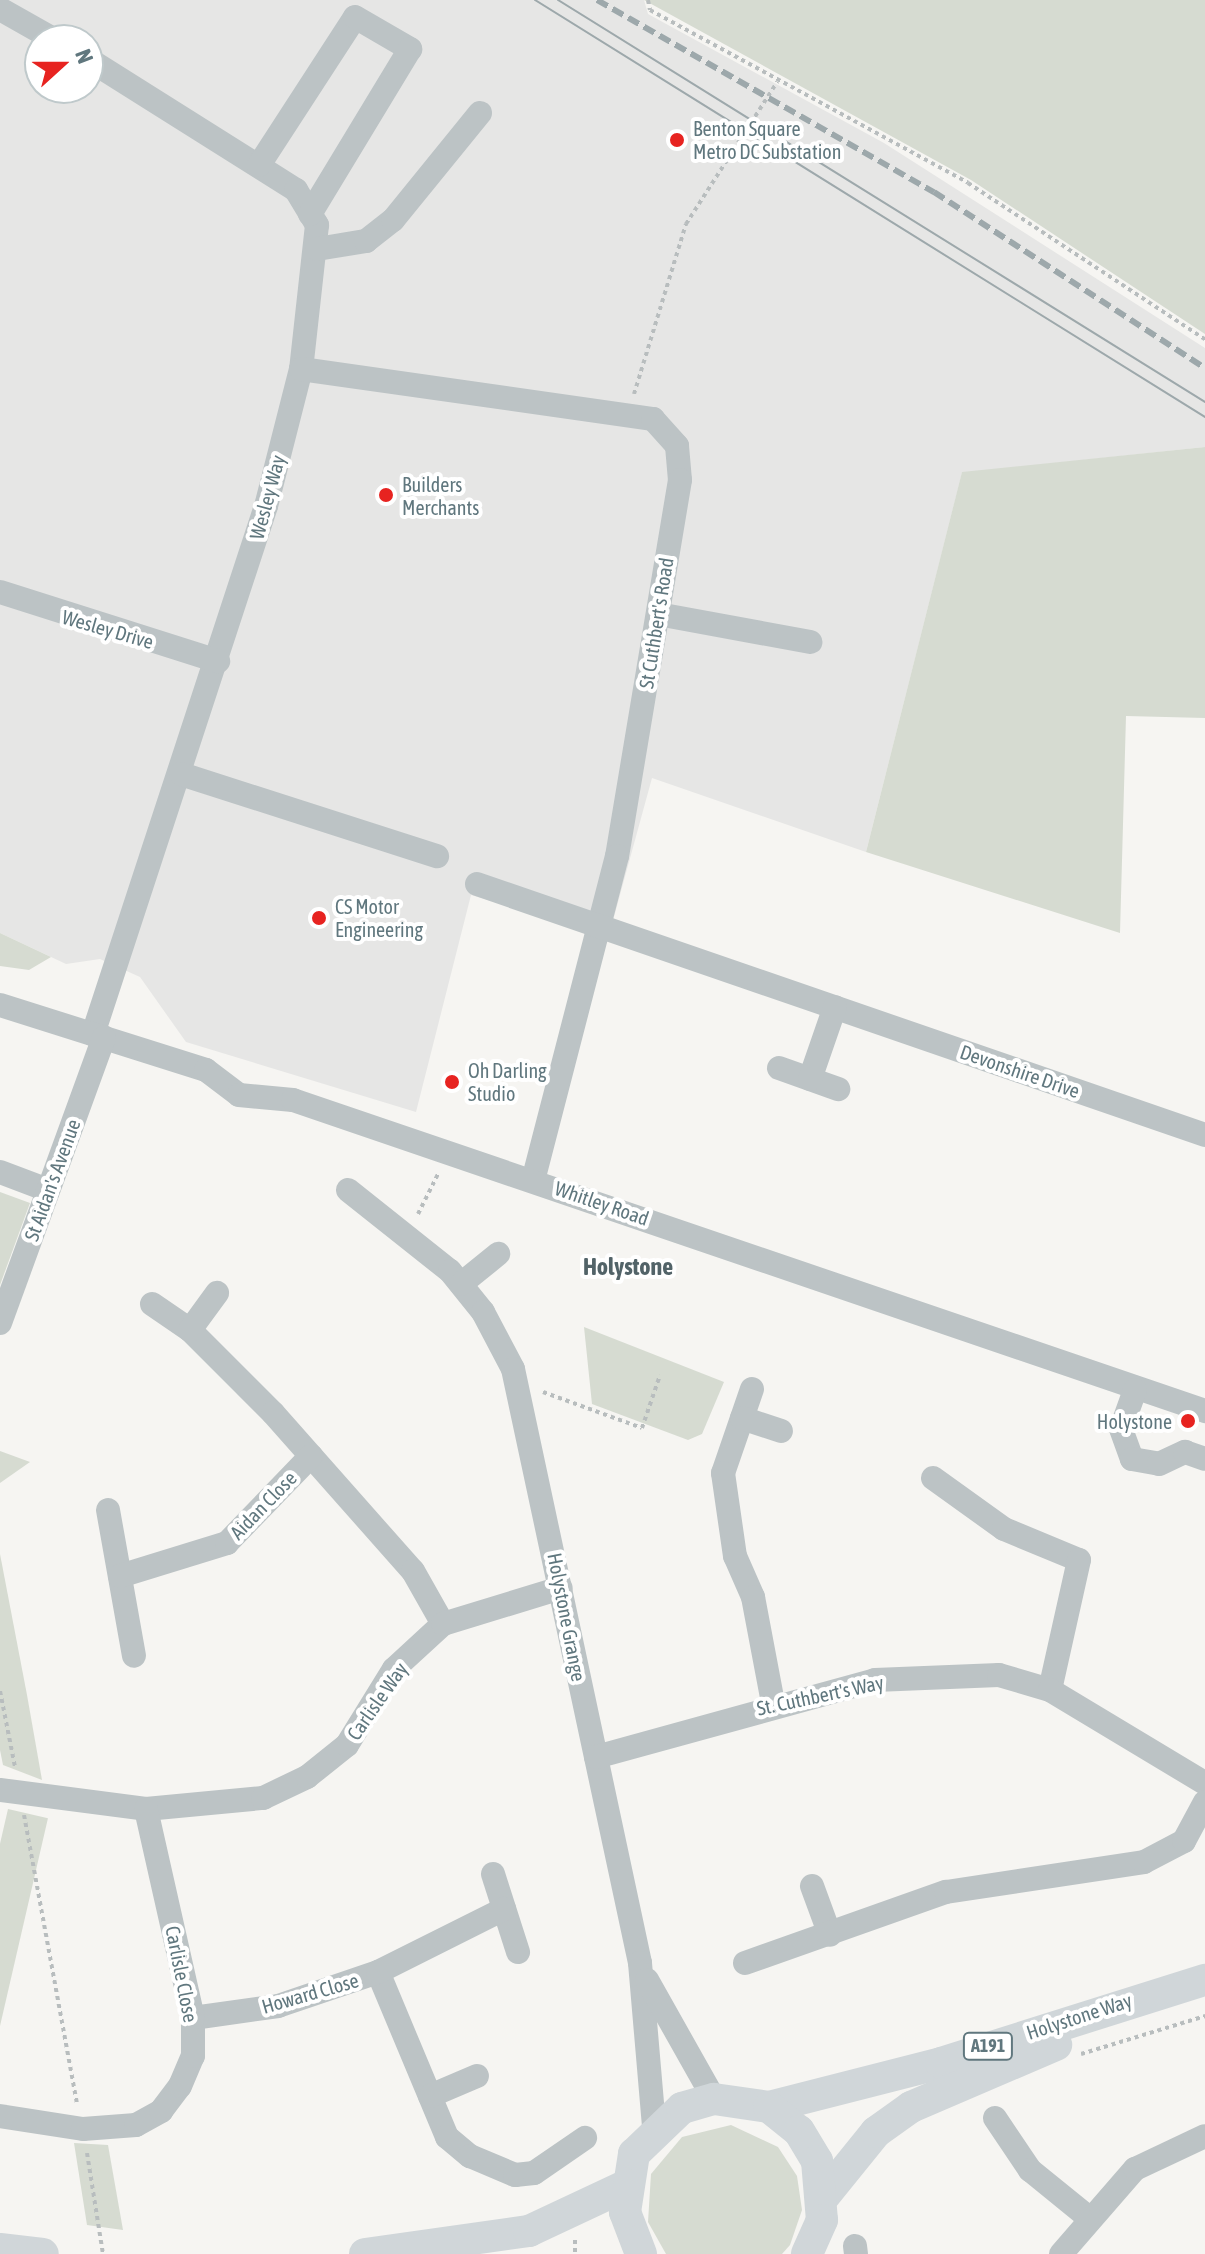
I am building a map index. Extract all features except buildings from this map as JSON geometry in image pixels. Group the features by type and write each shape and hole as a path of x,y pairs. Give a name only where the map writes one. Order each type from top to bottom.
{"main road":[{"name":"Holystone Way","path":"654,2127 682,2108 714,2099 769,2107 941,2063 1205,1980"},
{"name":"Holystone Way","path":"812,2251 825,2195 876,2132 923,2101 1047,2048 1205,2002"},
{"name":"Holystone Way","path":"769,2107 799,2131 817,2161 825,2195"},
{"path":"641,2254 625,2212 625,2186 654,2127"},
{"path":"365,2254 529,2231 625,2186"},
{"path":"0,2249 43,2254"}],"street":[{"path":"0,9 27,24"},
{"path":"259,165 355,17 410,49 310,214"},
{"name":"Wesley Way","path":"98,1036 218,661 301,369 317,249 310,214 296,190 104,69"},
{"path":"317,249 366,241 393,220 480,113"},
{"name":"St Cuthbert's Road","path":"301,369 653,419 677,446 680,480 617,856 533,1180"},
{"name":"Wesley Drive","path":"0,592 218,661"},
{"path":"658,614 810,642"},
{"path":"181,774 437,856"},
{"name":"Devonshire Drive","path":"477,884 599,922 1205,1135"},
{"name":"Whitley Road","path":"0,1005 206,1070 239,1095 293,1100 533,1180 1135,1390 1205,1411"},
{"path":"810,1079 835,1007"},
{"name":"St Aidan's Avenue","path":"0,1323 48,1190 98,1036"},
{"path":"779,1068 838,1089"},
{"path":"0,1172 48,1190"},
{"name":"Holystone Grange","path":"348,1190 408,1234 461,1284 483,1312 517,1383 640,1963 654,2127"},
{"path":"461,1284 498,1254"},
{"path":"190,1330 217,1293"},
{"name":"Aidan Close","path":"152,1304 190,1330 311,1456 413,1571 443,1624"},
{"path":"752,1389 723,1473 735,1556 753,1597 773,1703"},
{"path":"1135,1390 1121,1429 1132,1459 1144,1465 1185,1452 1205,1459"},
{"path":"742,1418 781,1431"},
{"name":"Aidan Close","path":"120,1576 227,1543 311,1456"},
{"path":"933,1478 1004,1529 1079,1560 1050,1690"},
{"path":"108,1510 134,1656"},
{"name":"Carlisle Way","path":"10,1792 146,1809 263,1798 307,1777 347,1745 394,1669 443,1624 561,1588"},
{"name":"St. Cuthbert's Way","path":"596,1757 773,1703 875,1680 999,1675 1050,1690 1205,1783"},
{"path":"745,1963 946,1892 1144,1862 1184,1841 1205,1802"},
{"name":"Carlisle Close","path":"0,2116 83,2129 136,2125 161,2111 193,2056 193,2018 146,1809"},
{"path":"493,1874 518,1952"},
{"path":"812,1886 830,1935"},
{"name":"Howard Close","path":"193,2018 278,2006 378,1972 504,1909"},
{"name":"Holystone Grange","path":"640,1963 672,2035 714,2099"},
{"name":"Howard Close","path":"378,1972 447,2137 515,2175 534,2173 585,2138"},
{"path":"430,2096 477,2076"},
{"path":"995,2118 1030,2170 1089,2218"},
{"path":"1061,2254 1089,2218 1135,2169 1205,2136"}],"path":[{"path":"648,0 650,10 777,82 968,183 1205,339"},
{"path":"627,416 686,224 777,82"},
{"path":"408,1234 449,1152"},
{"path":"517,1383 642,1428 660,1375"},
{"path":"0,1691 10,1792 83,2129 103,2254"}],"shaded area":[{"path":"0,0 644,0 648,14 884,143 1205,348 1205,447 962,473 866,852 652,778 609,935 471,895 416,1112 186,1042 140,977 100,959 66,964 0,933"},
{"path":"644,0 1205,0 1205,334 971,180"},
{"path":"1205,447 1205,718 1126,716 1120,933 866,852 962,472"},
{"path":"0,933 51,957 29,970 0,966"},
{"path":"0,1192 30,1203 0,1285"},
{"path":"584,1327 724,1382 702,1434 688,1440 592,1404"},
{"path":"0,1451 30,1462 0,1483"},
{"path":"0,1554 42,1780 3,1765 0,1750"},
{"path":"8,1809 48,1818 0,2026 0,1844"},
{"path":"731,2125 778,2147 797,2176 802,2210 790,2245 782,2254 666,2254 648,2222 651,2174 682,2137"},
{"path":"74,2143 108,2145 123,2230 87,2225"}],"tram line":[{"path":"535,0 1205,417"},
{"path":"558,0 1205,402"}],"railway":[{"path":"597,0 934,192 1205,368"}],"place":[{"name":"Benton Square Metro DC Substation","path":"677,140"},
{"name":"Builders Merchants","path":"386,495"},
{"name":"CS Motor Engineering","path":"319,918"},
{"name":"Oh Darling Studio","path":"452,1082"},
{"name":"Holystone","path":"1188,1421"}],"district":[{"name":"Holystone","path":"628,1267"}]}
